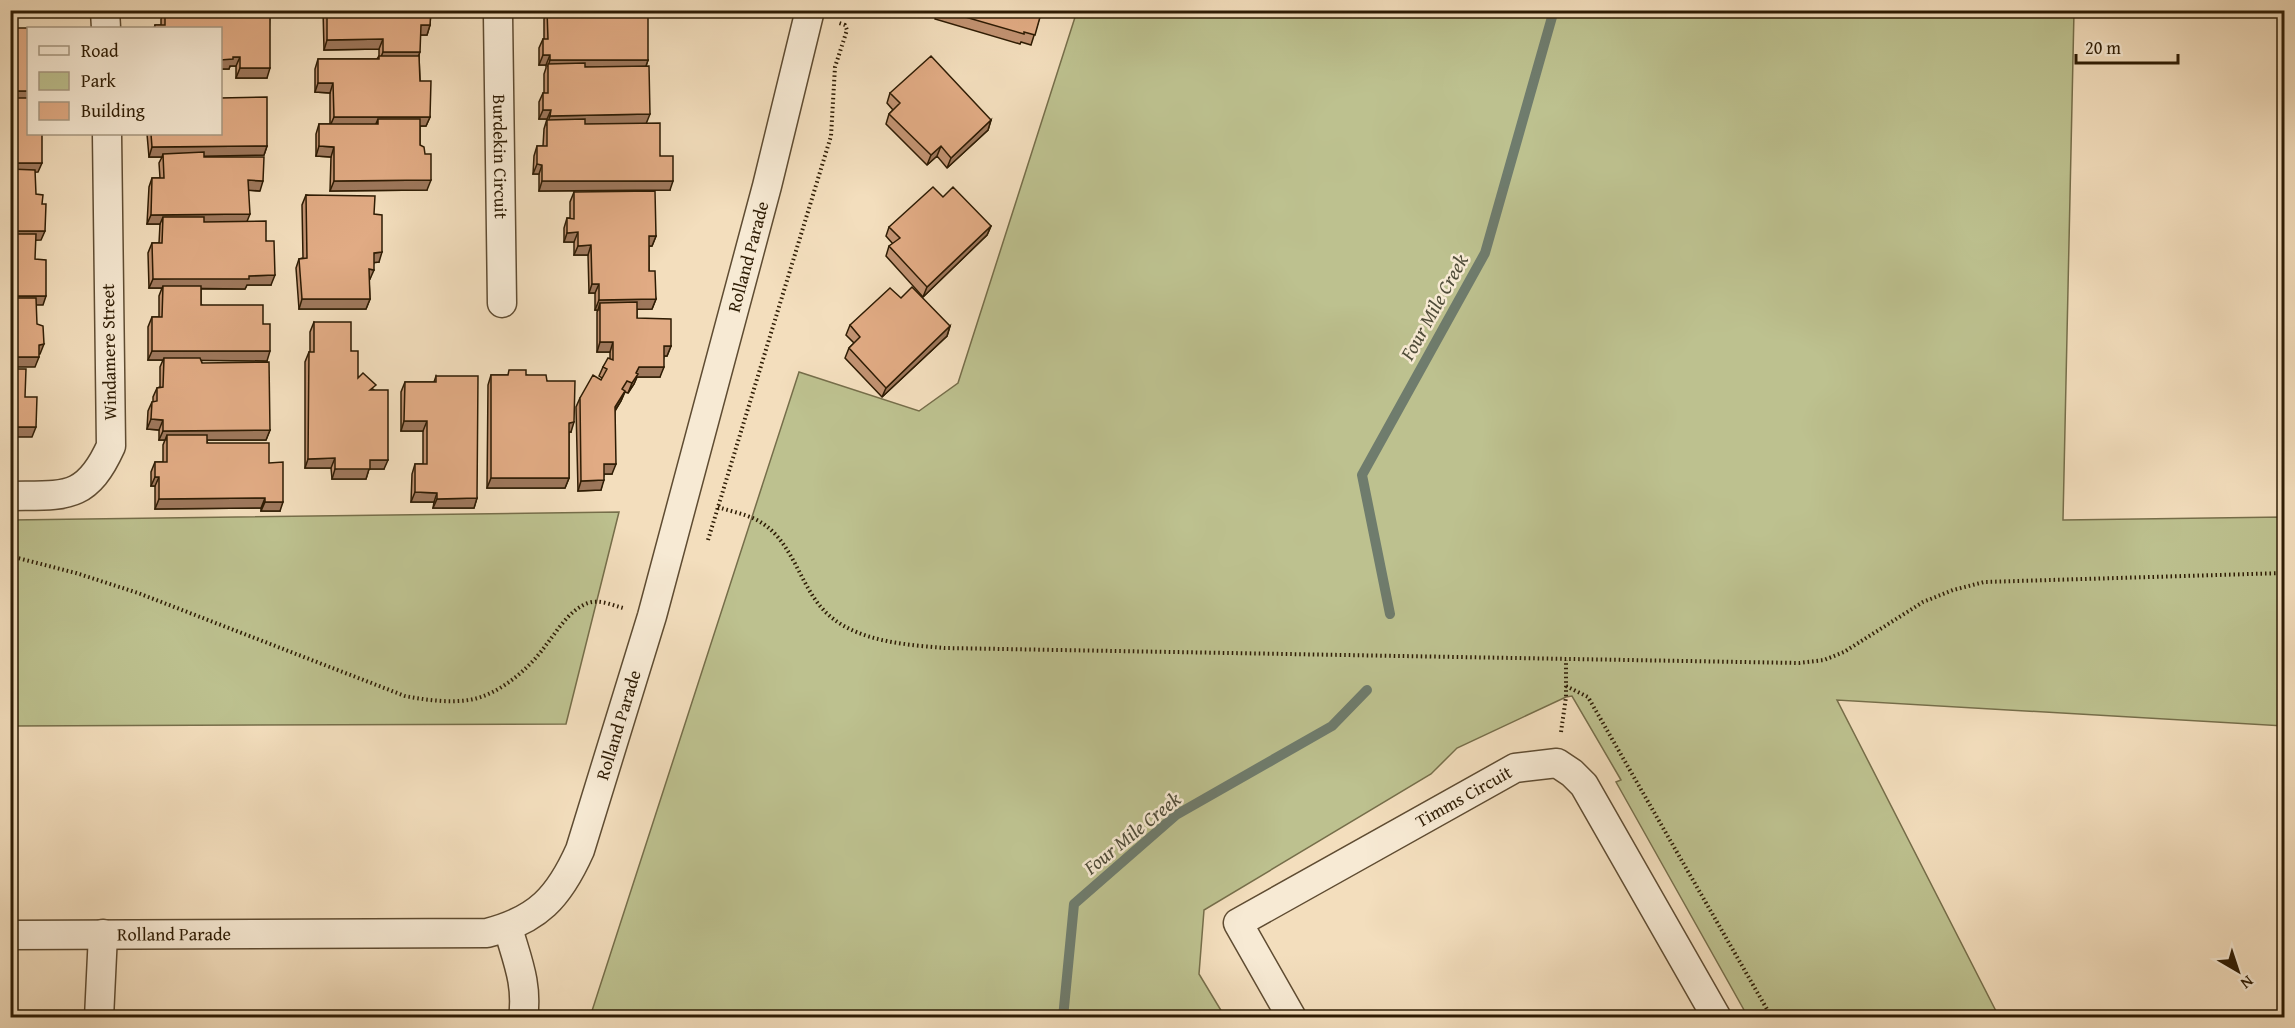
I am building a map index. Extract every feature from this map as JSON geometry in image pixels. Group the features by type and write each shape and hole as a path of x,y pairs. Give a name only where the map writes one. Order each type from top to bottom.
{"street":[{"name":"Burdekin Circuit","path":"496,10 498,15 502,303"},
{"path":"106,11 106,27"},
{"name":"Rolland Parade","path":"10,935 487,933 508,928 536,913 556,894 569,876 580,850 652,616 767,186 809,13"},
{"name":"Windamere Street","path":"10,496 55,495 80,490 100,470 111,446 107,135"},
{"path":"1557,763 1584,785 1717,1017"},
{"name":"Timms Circuit","path":"1292,1017 1238,923 1515,768 1557,763"},
{"path":"508,928 524,981 523,1017"},
{"path":"99,1017 103,934"}],"path":[{"path":"705,550 831,136 835,67 847,30 845,25 809,13"},
{"path":"718,507 757,520 782,541 821,608 832,618 852,629 880,639 913,646 957,648 1799,663 1824,660 1844,652 1923,603 1953,590 1984,582 2284,573"},
{"path":"10,556 76,573 138,593 405,696 426,700 471,700 489,693 509,681 541,652 567,618 578,608 590,602 600,602 652,616"},
{"path":"1557,763 1566,686 1566,660"},
{"path":"1566,686 1588,697 1772,1017"}],"green space":[{"path":"1077,11 2074,11 2063,520 2284,517 2284,726 1837,700 1999,1017 1748,1017 1616,782 1621,780 1572,696 1457,748 1431,774 1204,910 1199,974 1225,1017 590,1017 799,372 919,411 958,383"},
{"path":"619,512 566,724 11,726 11,520"}],"building":[{"path":"165,10 270,10 270,68 240,68 240,57 222,60 222,27 155,27 155,25 165,25"},
{"path":"327,10 431,10 430,25 421,25 420,52 383,52 383,39 327,40"},
{"path":"547,10 648,11 648,60 550,60 550,55 543,55 543,39 548,39"},
{"path":"941,10 1042,10 1035,35 1024,32 1024,34"},
{"path":"10,28 27,28 27,91 10,91"},
{"path":"379,56 419,56 420,81 431,81 430,117 334,117 333,83 318,83 318,59 379,59"},
{"path":"931,56 991,120 951,158 941,146 931,155 889,114 900,103 890,93"},
{"path":"585,63 585,67 649,66 650,114 550,116 551,110 543,110 543,93 548,93 548,64"},
{"path":"267,97 267,146 152,147 151,135 222,135 222,98"},
{"path":"10,98 27,98 27,135 42,135 42,163 10,163"},
{"path":"378,119 420,119 420,145 424,147 425,154 431,154 431,180 334,181 334,147 319,146 319,124 378,124"},
{"path":"585,119 585,124 660,123 660,156 673,156 673,181 542,181 542,165 537,164 537,146 547,146 547,120"},
{"path":"204,152 204,157 264,157 263,181 248,180 250,214 151,215 152,178 164,178 163,154"},
{"path":"10,169 35,170 36,194 43,195 42,204 46,204 45,231 10,231"},
{"path":"933,187 943,197 953,187 991,226 927,287 889,246 900,238 889,227"},
{"path":"655,191 656,236 649,236 649,271 655,271 656,299 599,300 599,284 592,284 591,245 578,246 578,232 567,233 567,218 574,219 574,192"},
{"path":"306,195 375,196 374,214 382,215 382,252 374,253 374,270 369,269 370,299 302,299 299,259 307,258"},
{"path":"163,217 204,217 204,222 266,221 266,241 274,241 275,275 249,276 249,279 153,279 152,243 162,243"},
{"path":"10,234 36,234 35,259 46,260 46,296 10,296"},
{"path":"163,286 201,286 201,305 263,305 263,324 270,324 270,351 152,351 152,317 162,317"},
{"path":"912,287 950,326 886,388 849,348 860,337 850,325 890,288 901,298"},
{"path":"10,298 36,298 37,324 43,326 44,344 39,345 39,357 10,357"},
{"path":"637,302 637,318 671,319 671,346 664,346 664,367 639,367 636,373 638,374 632,383 627,381 622,389 625,391 615,407 616,464 604,464 604,480 581,481 580,398 593,375 601,380 607,369 603,367 608,358 613,360 613,342 600,342 600,303"},
{"path":"314,322 351,322 351,351 358,351 358,378 363,373 376,385 370,390 388,390 388,460 370,460 370,469 335,469 335,458 308,459 309,352 314,352"},
{"path":"164,358 200,358 202,363 269,362 270,430 163,431 163,420 151,419 152,402 157,401 157,388 163,387"},
{"path":"10,369 26,369 25,397 37,397 36,427 10,427"},
{"path":"509,370 526,370 526,375 546,375 547,381 575,381 574,422 569,423 569,478 491,478 491,375 508,375"},
{"path":"436,376 478,376 477,498 437,499 437,493 415,492 415,464 427,464 427,421 404,421 405,382 436,382"},
{"path":"167,435 207,435 207,443 269,443 269,463 283,462 283,502 265,502 265,498 159,499 159,477 155,477 155,462 167,462"}],"waterway":[{"name":"Four Mile Creek","path":"1390,614 1362,475 1485,253 1554,10"},
{"name":"Four Mile Creek","path":"1063,1018 1074,904 1176,815 1332,726 1367,690"}]}
